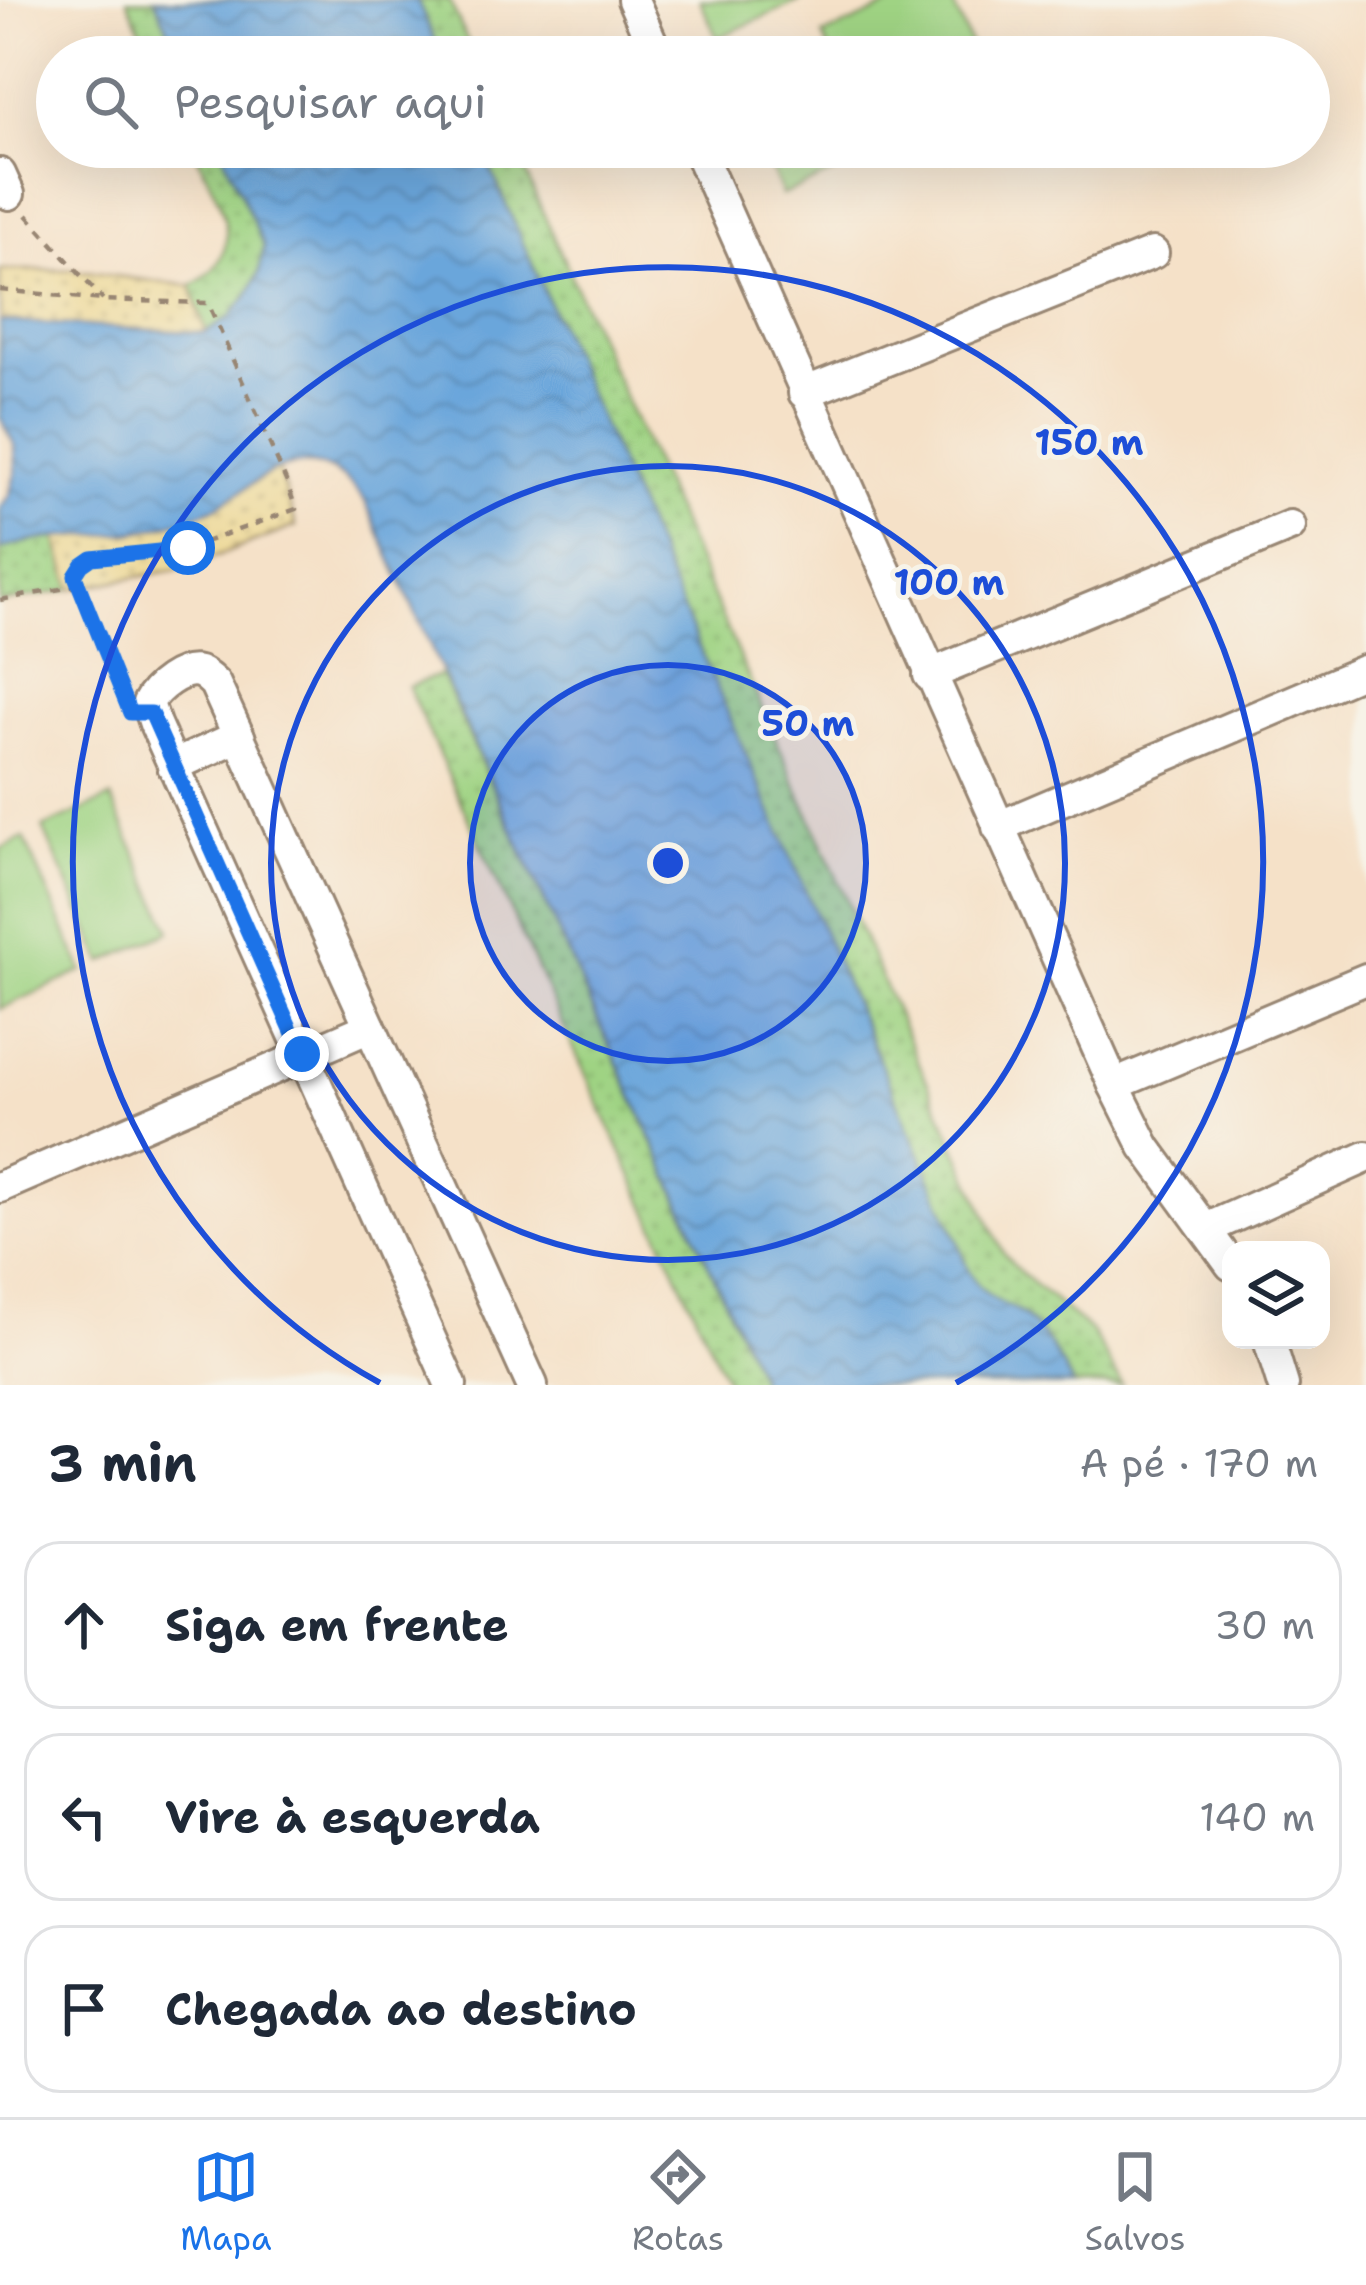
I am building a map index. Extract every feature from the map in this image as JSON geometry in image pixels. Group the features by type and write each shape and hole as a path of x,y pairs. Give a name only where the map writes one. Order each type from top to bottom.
{"street":[{"path":"633,0 649,36"},
{"path":"706,168 1114,1085 1145,1147 1222,1252"},
{"path":"805,393 1153,253"},
{"path":"929,675 1290,526"},
{"path":"451,1385 151,713 148,703 154,690 189,671 203,672 215,684 532,1385"},
{"path":"998,827 1364,671"},
{"path":"173,766 239,736"},
{"path":"1114,1085 1366,979"},
{"path":"0,1187 370,1027"},
{"path":"1206,1228 1366,1156"},
{"path":"1272,1349 1282,1385"}],"path":[{"path":"4,184 103,300"},
{"path":"0,290 208,303 287,483 296,509 188,548 92,558 75,576 130,713 151,713"},
{"path":"0,600 79,586"}],"green space":[{"path":"127,0 155,0 171,36 143,36"},
{"path":"417,0 449,0 465,36 433,36"},
{"path":"700,0 802,0 721,36 716,36"},
{"path":"903,0 951,0 967,36 823,36"},
{"path":"203,168 229,168 264,246 259,273 247,297 229,318 206,333 191,286 211,272 222,256 226,240 220,203"},
{"path":"490,168 523,168 1002,1251 1022,1274 1092,1332 1122,1385 1073,1385 1034,1326 977,1284"},
{"path":"770,168 846,168 782,195"},
{"path":"56,536 72,589 0,603 0,550"},
{"path":"441,674 761,1385 728,1385 408,687"},
{"path":"111,798 171,931 103,962 43,828"},
{"path":"24,838 83,971 0,1009 0,849"}],"sand":[{"path":"0,270 70,270 191,286 206,333 0,321"},
{"path":"278,468 296,526 186,568 72,589 56,536 135,532 211,509"}],"water":[{"path":"155,0 417,0 433,36 171,36"},
{"path":"229,168 490,168 967,1268 983,1290 1034,1326 1073,1385 761,1385 364,499 344,478 321,466 289,466 211,509 171,524 129,533 48,539 0,550 0,508 16,471 15,446 0,417 0,321 205,333 229,318 247,297 259,273 264,246"}],"route":[{"path":"188,548 92,558 75,576 130,713 151,713 302,1054"}]}
